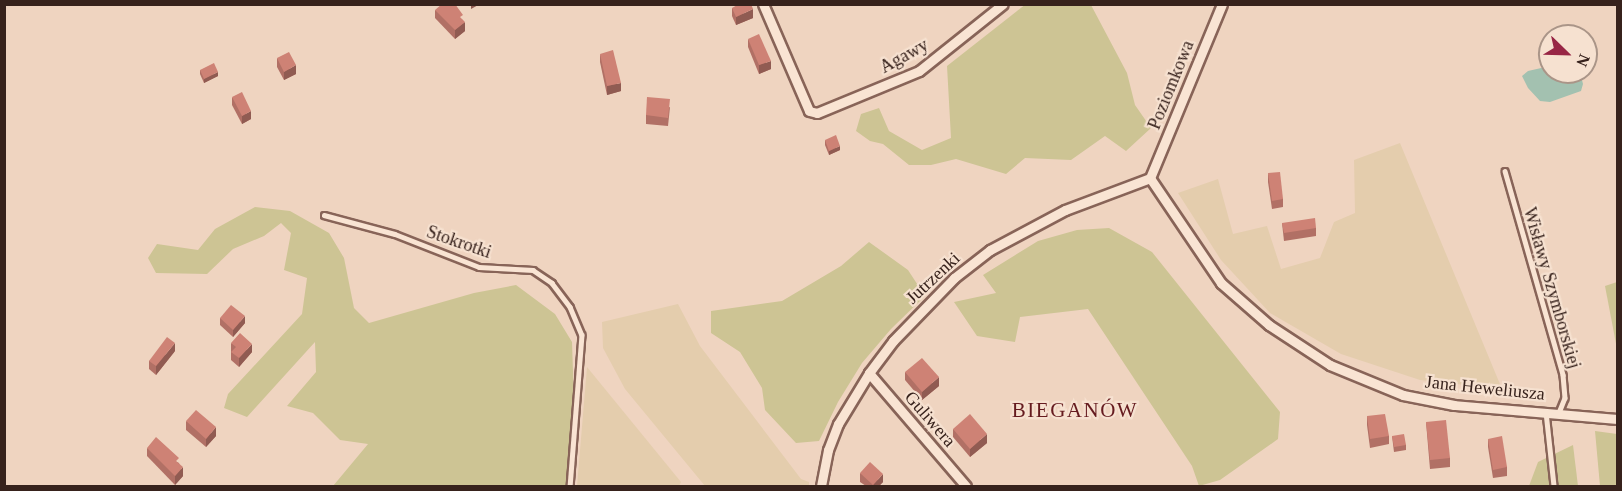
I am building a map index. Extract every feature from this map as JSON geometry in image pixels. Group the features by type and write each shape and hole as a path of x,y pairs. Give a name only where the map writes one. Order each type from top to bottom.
{"street":[{"name":"Agawy","path":"763,4 809,111 817,113 919,71 1002,4"},
{"name":"Poziomkowa","path":"1150,178 1222,4"},
{"name":"Jutrzenki","path":"821,486 828,450 838,424 869,373 892,341 947,285 990,250 1065,210 1150,178"},
{"name":"Jana Heweliusza","path":"1150,178 1221,283 1269,325 1330,365 1403,394 1454,405 1617,419"},
{"name":"Guliwera","path":"869,373 966,486"}],"lane":[{"name":"Wisławy Szymborskiej","path":"1505,171 1563,375 1564,398 1559,413"},
{"name":"Stokrotki","path":"324,215 394,234 479,267 533,270 552,283 570,307 582,335 570,486"},
{"path":"1546,412 1554,486"}],"shaded area":[{"path":"1026,4 1091,5 1127,73 1135,105 1151,128 1126,151 1105,136 1071,160 1025,158 1006,174 956,159 931,165 909,165 883,144 870,141 856,131 861,114 879,108 889,131 922,150 951,138 947,66"},
{"path":"1538,69 1538,84 1583,84 1581,91 1550,102 1540,101 1528,88 1522,76 1528,71"},
{"path":"1400,143 1502,389 1420,380 1341,354 1270,313 1221,260 1178,193 1218,179 1233,234 1267,226 1281,269 1320,258 1334,222 1355,213 1354,160"},
{"path":"255,207 290,211 329,233 344,258 354,308 369,323 474,293 516,285 555,314 572,342 574,401 567,486 333,486 368,444 340,440 313,413 287,406 316,372 315,342 247,417 224,408 228,394 302,314 307,278 284,270 291,233 281,223 264,236 233,249 207,274 156,273 148,258 157,244 198,250 215,229"},
{"path":"1109,228 1152,252 1280,412 1278,439 1220,480 1199,486 1192,466 1088,309 1020,317 1015,342 977,336 954,302 996,293 983,275 1038,241 1077,230"},
{"path":"869,242 908,270 925,296 891,329 862,363 838,402 819,441 796,443 765,410 762,388 740,352 711,333 711,311 782,301 841,266"},
{"path":"1618,282 1617,349 1605,286"},
{"path":"678,304 700,346 801,479 809,482 809,486 705,486 625,389 603,348 602,322"},
{"path":"587,367 681,482 679,486 577,486"},
{"path":"1595,431 1617,434 1617,486 1600,486"},
{"path":"1573,445 1578,486 1529,486 1538,462"}],"building":[{"path":"442,4 455,4 463,15 460,17 465,22 455,30 435,10"},
{"path":"739,4 751,4 753,9 736,17 732,8"},
{"path":"759,34 771,61 759,65 748,39"},
{"path":"613,50 621,83 607,86 600,54"},
{"path":"289,52 296,65 284,72 277,58"},
{"path":"214,63 218,72 204,79 200,70"},
{"path":"242,92 251,111 242,116 232,97"},
{"path":"647,97 670,99 668,118 646,115"},
{"path":"836,135 840,146 829,151 825,140"},
{"path":"1280,172 1283,199 1272,201 1268,173"},
{"path":"1315,218 1316,228 1284,233 1282,223"},
{"path":"231,305 245,316 233,330 220,318"},
{"path":"240,333 252,344 239,358 231,352 236,347 231,343"},
{"path":"167,337 175,343 156,366 149,361"},
{"path":"922,358 939,377 922,392 905,372"},
{"path":"196,410 216,427 206,439 186,421"},
{"path":"970,414 987,434 970,449 953,429"},
{"path":"1385,414 1389,436 1370,439 1367,416"},
{"path":"1446,420 1450,458 1430,460 1426,422"},
{"path":"1404,434 1406,445 1394,447 1392,436"},
{"path":"1502,436 1507,467 1493,470 1488,439"},
{"path":"156,437 179,458 176,461 183,467 175,476 147,448"},
{"path":"870,462 883,474 873,485 860,473"}],"district":[{"name":"BIEGANÓW","path":"1075,410"}]}
